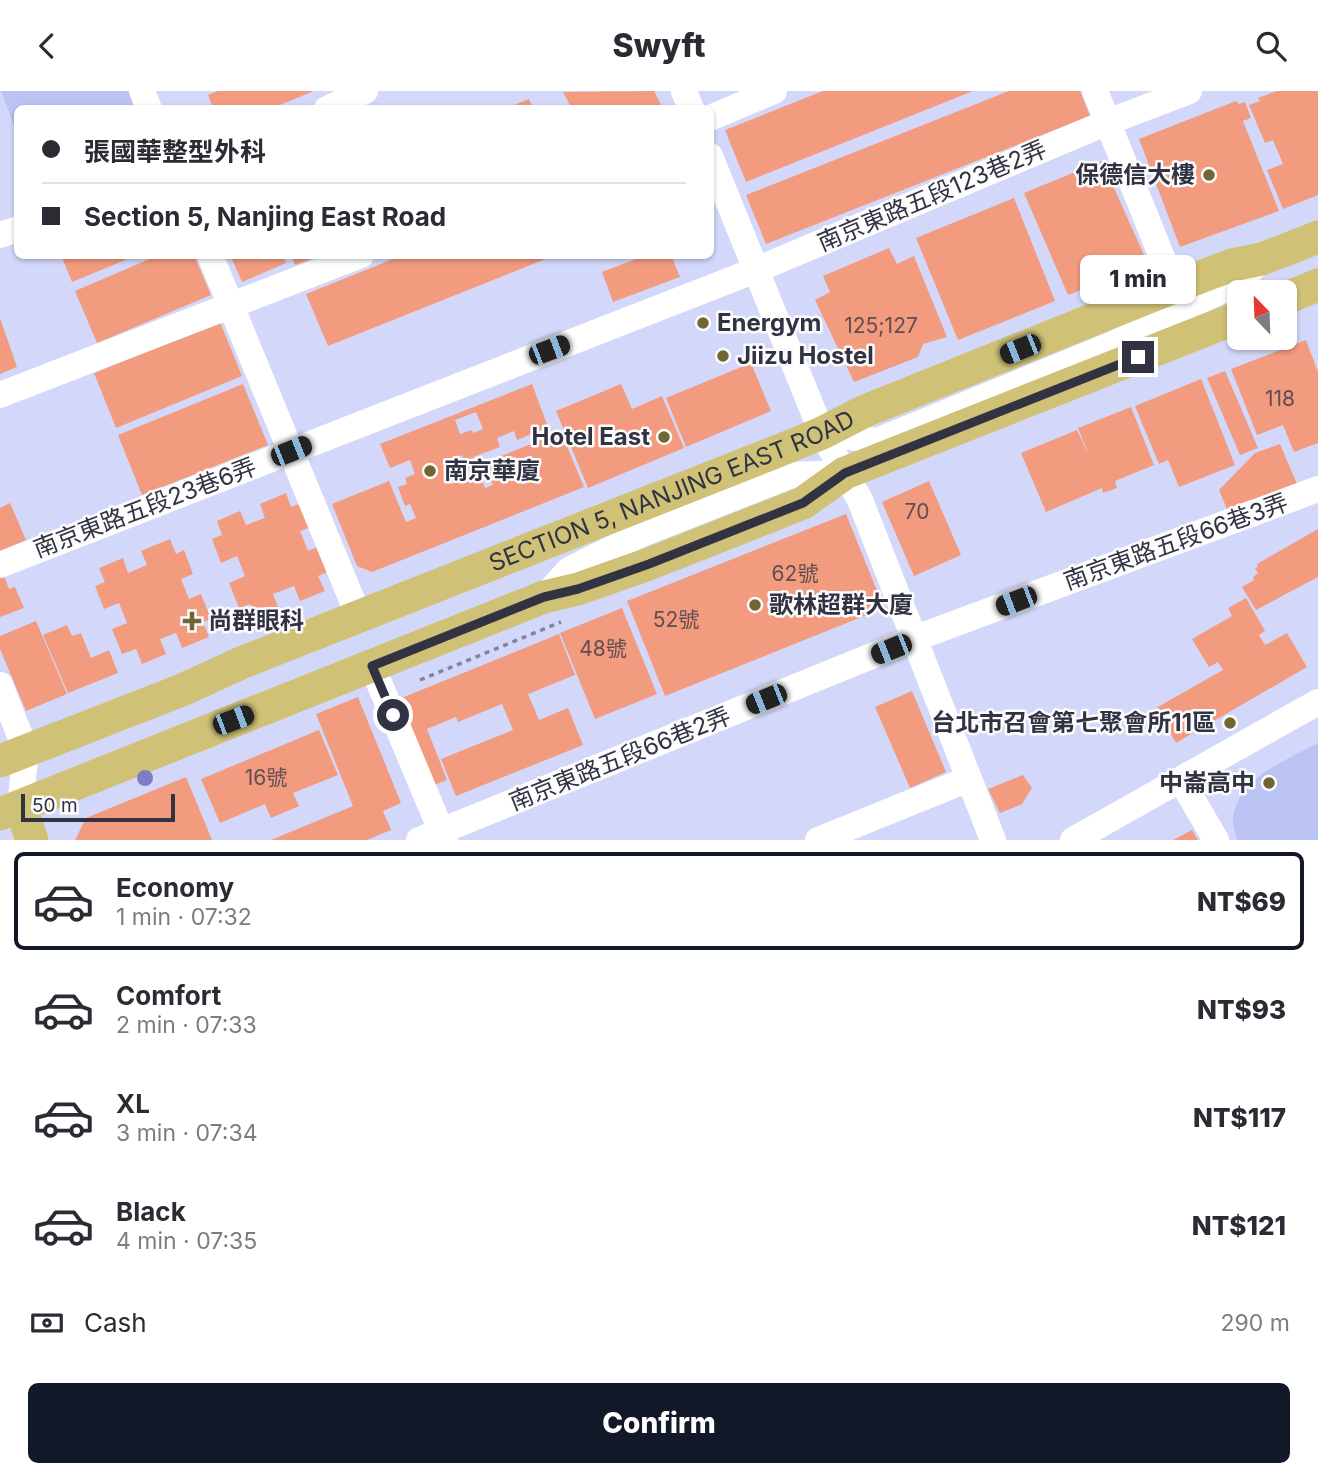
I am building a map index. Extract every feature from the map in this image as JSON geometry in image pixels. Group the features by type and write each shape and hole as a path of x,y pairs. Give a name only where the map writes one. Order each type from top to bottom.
{"main road":[{"name":"SECTION 5, NANJING EAST ROAD","path":"13,756 822,433 865,411 1174,287 1232,265 1262,259 1318,237"},
{"path":"1297,294 1318,285"},
{"name":"SECTION 5, NANJING EAST ROAD","path":"10,810 544,597 578,589 649,564 803,503 845,473 1227,322"},
{"path":"10,810 32,840"}],"street":[{"path":"335,105 365,91"},
{"path":"714,116 775,91"},
{"path":"1095,91 1174,287"},
{"name":"南京東路五段123巷2弄","path":"291,451 756,270 1108,122 1189,91"},
{"path":"714,166 822,433 860,500 993,840"},
{"path":"212,259 359,617"},
{"path":"0,395 351,259"},
{"path":"822,433 877,440 1113,344 1239,282 1262,259"},
{"name":"南京東路五段23巷6弄","path":"0,565 291,451"},
{"name":"南京東路五段66巷3弄","path":"916,638 1318,489"},
{"name":"南京東路五段66巷2弄","path":"435,837 916,638"},
{"path":"372,666 435,837"},
{"path":"0,685 13,756 10,810"},
{"path":"1073,840 1318,702"},
{"path":"818,840 969,779"},
{"path":"1181,779 1216,840"}],"shaded area":[{"path":"1,91 132,91 139,105 14,105 14,125"},
{"path":"1318,743 1318,840 1237,840 1233,818 1244,791 1266,771"}],"building":[{"path":"218,91 314,91 280,105 212,105 208,95"},
{"path":"654,91 661,105 570,105 563,92"},
{"path":"823,91 973,91 746,182 725,130"},
{"path":"1009,91 1080,91 1090,116 766,244 746,195"},
{"path":"1277,91 1318,91 1318,195 1283,209 1267,170 1283,164 1273,140 1265,143 1249,105 1260,101 1258,98"},
{"path":"529,99 531,105 514,105"},
{"name":"保德信大樓","path":"1236,101 1239,104 1245,102 1251,118 1243,121 1279,211 1180,247 1139,139"},
{"path":"1102,161 1148,264 1068,295 1024,193"},
{"path":"1014,198 1055,301 958,340 916,238"},
{"path":"889,248 897,264 914,256 947,337 923,344 918,357 854,382 815,300 830,292 823,276"},
{"path":"63,259 128,259 72,282"},
{"path":"150,259 196,259 211,295 97,343 75,291"},
{"path":"232,259 284,259 286,263 242,282"},
{"path":"293,259 311,259 295,265"},
{"path":"393,259 546,259 328,346 306,294"},
{"path":"636,259 673,259 680,277 613,302 602,272"},
{"path":"0,318 17,367 0,374"},
{"path":"220,322 242,376 116,428 94,373"},
{"path":"1306,340 1318,372 1318,443 1294,452 1283,425 1257,435 1231,369 1280,350 1297,350 1297,343"},
{"path":"751,363 771,411 686,447 666,398"},
{"path":"1225,371 1258,448 1240,455 1207,378"},
{"path":"1201,379 1235,465 1179,487 1168,460 1159,464 1135,406"},
{"path":"243,384 268,445 142,495 118,435"},
{"path":"532,384 548,427 517,440 514,431 497,438 500,447 473,457 485,488 493,485 484,463 561,432 584,487 372,572 357,566 332,504 389,481 406,522 416,518 410,504 405,506 398,487 407,484 405,478 415,474 410,460 390,468 380,444","holes":["476,412 483,429 460,434 455,420","462,455 471,476 451,484 443,462"]},
{"path":"621,384 632,409 662,396 684,448 588,488 556,411"},
{"path":"1131,407 1154,465 1115,481 1117,488 1103,493 1102,488 1046,512 1021,453 1077,430 1089,456 1078,428"},
{"path":"1280,444 1297,484 1253,506 1250,500 1227,509 1219,490 1255,453"},
{"path":"929,481 961,555 914,576 882,502"},
{"path":"286,493 291,507 302,503 312,527 300,531 308,551 320,546 330,571 318,576 325,591 300,601 294,586 273,594 279,609 256,618 250,604 239,608 229,583 245,576 237,556 221,563 212,539 222,535 217,521 240,511 246,525 265,518 260,504"},
{"path":"10,503 26,540 0,551 0,508"},
{"name":"歌林超群大廈","path":"846,514 884,608 665,696 627,601"},
{"path":"1318,529 1318,577 1256,610 1242,587 1254,580 1253,577 1258,573 1255,568 1258,567 1257,564"},
{"path":"170,539 176,554 184,550 193,574 181,579 189,599 201,594 211,619 203,622 209,637 182,648 176,633 160,639 166,654 142,664 136,649 122,654 112,629 127,623 119,603 104,609 95,586 105,582 99,568 123,558 128,573 147,565 141,551"},
{"path":"4,576 9,589 15,587 24,608 0,617 0,578"},
{"path":"1246,598 1265,631 1259,635 1265,645 1287,633 1307,667 1176,743 1156,708 1223,670 1218,662 1209,667 1192,639 1232,616 1228,608"},
{"path":"622,608 657,694 595,719 560,633"},
{"path":"36,621 67,694 26,711 0,649 0,636"},
{"path":"67,625 72,636 81,633 91,658 109,650 118,673 68,693 43,635"},
{"path":"559,634 575,675 528,694 539,720 568,708 583,745 456,796 441,759 513,730 502,704 458,722 456,717 427,729 447,780 434,785 399,699"},
{"path":"912,691 946,772 910,788 875,707"},
{"path":"358,697 401,803 383,811 391,830 367,840 271,840 353,806 316,714"},
{"path":"319,730 338,775 293,793 299,806 271,818 265,804 220,823 201,779"},
{"path":"1023,775 1032,788 1022,804 1000,813 988,789"},
{"path":"186,777 212,840 75,840 86,818"},
{"path":"1192,830 1198,840 1173,840"}],"place":[{"name":"保德信大樓","path":"1209,175"},
{"name":"Energym","path":"703,323"},
{"name":"Jiizu Hostel","path":"723,356"},
{"name":"Hotel East","path":"664,437"},
{"name":"南京華廈","path":"430,471"},
{"name":"歌林超群大廈","path":"755,605"},
{"name":"尚群眼科","path":"192,621"},
{"name":"台北市召會第七聚會所11區","path":"1230,723"},
{"name":"中崙高中","path":"1269,783"}],"route":[{"path":"393,715 372,666 544,597 578,589 649,564 803,503 845,473 1138,357"}]}
